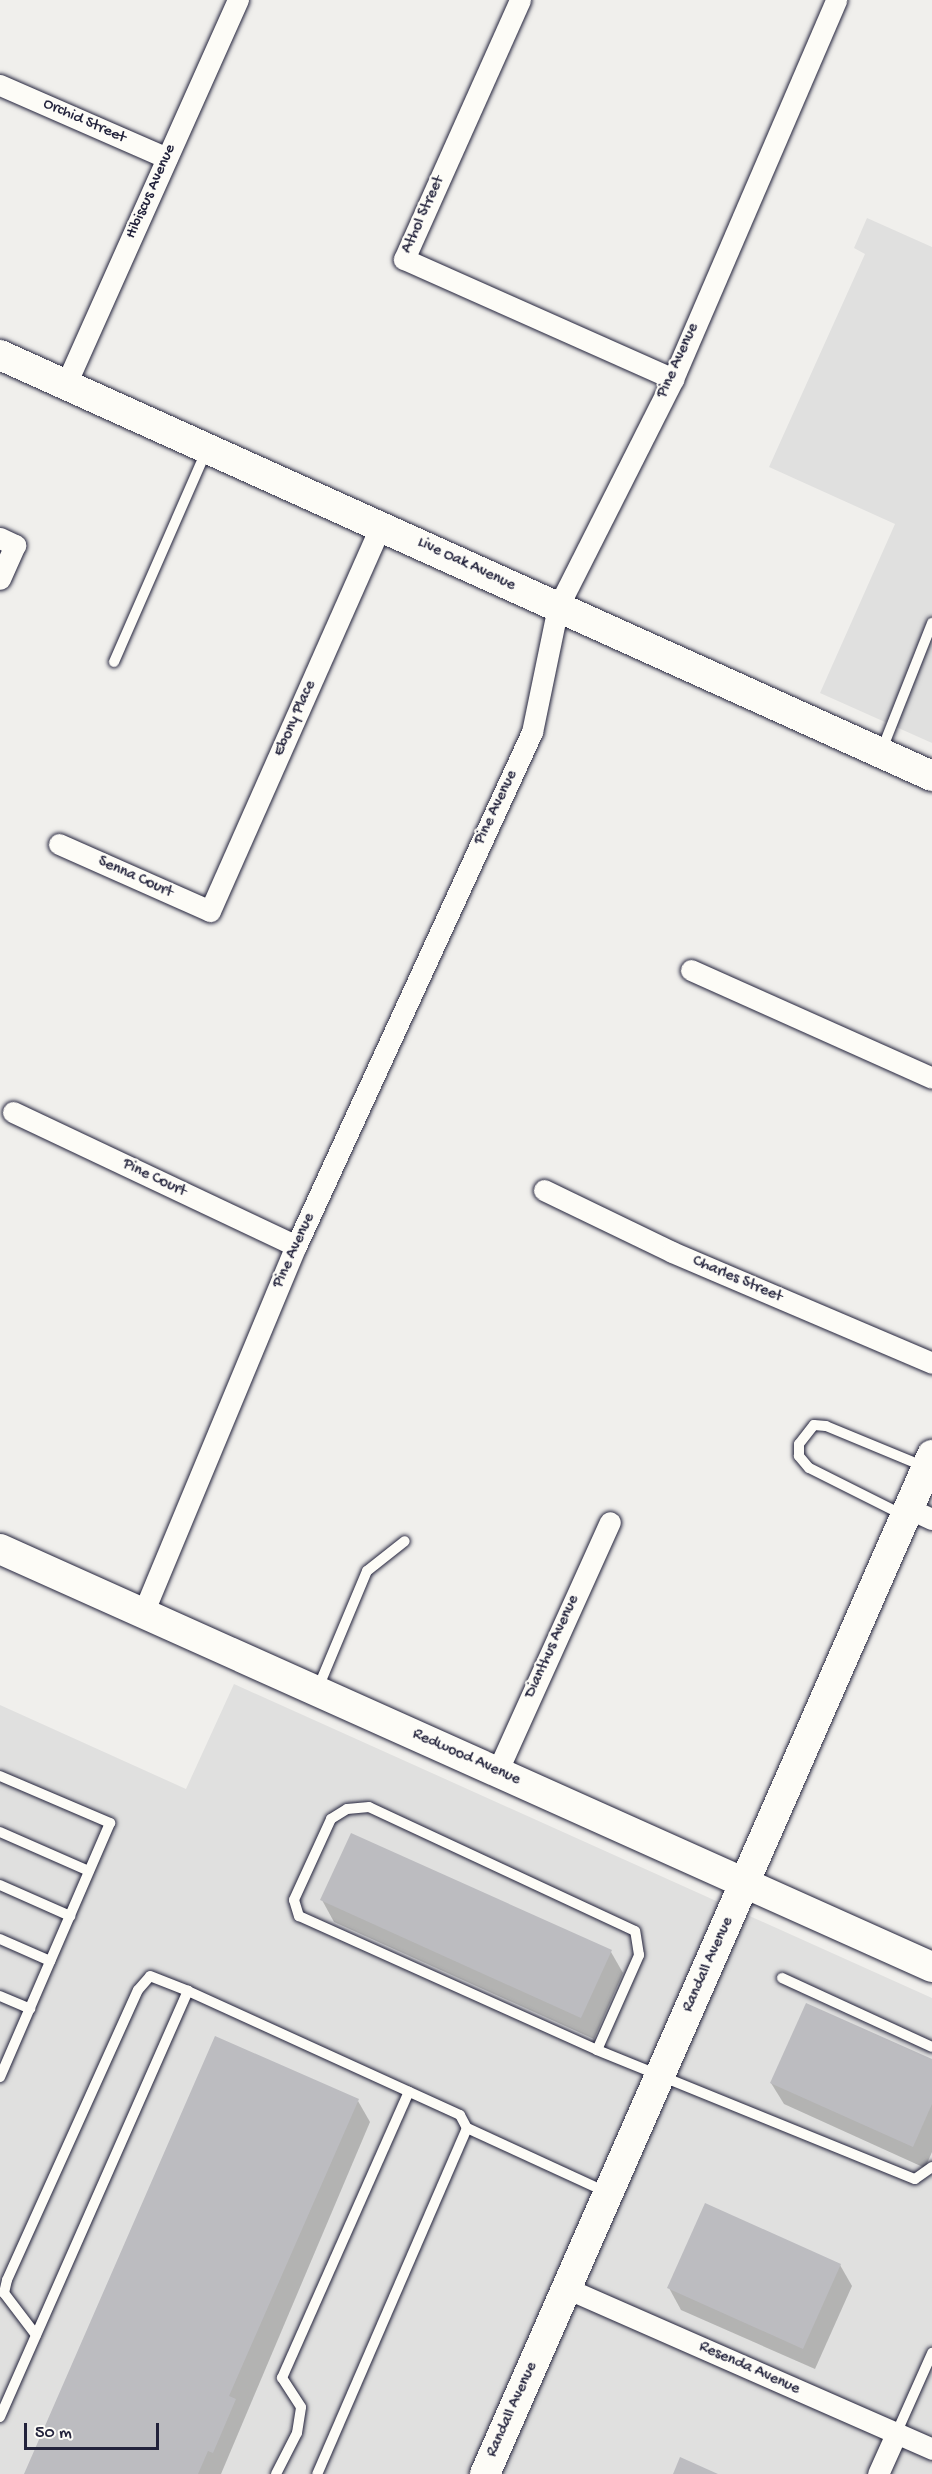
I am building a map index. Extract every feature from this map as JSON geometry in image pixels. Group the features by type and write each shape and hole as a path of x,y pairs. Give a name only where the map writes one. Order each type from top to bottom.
{"street":[{"name":"Hibiscus Avenue","path":"66,384 238,0"},
{"name":"Athol Street","path":"519,0 404,259 673,379"},
{"name":"Pine Avenue","path":"143,1613 296,1246 532,732 558,608 673,379 836,0"},
{"name":"Orchid Street","path":"0,85 167,158"},
{"name":"Live Oak Avenue","path":"0,355 932,776"},
{"name":"Ebony Place","path":"210,911 381,526"},
{"path":"0,579 8,542"},
{"name":"Senna Court","path":"59,844 210,911"},
{"path":"691,970 932,1078"},
{"name":"Pine Court","path":"13,1112 296,1246"},
{"name":"Charles Street","path":"544,1190 672,1252 932,1363"},
{"name":"Randall Avenue","path":"485,2474 744,1883 915,1514 929,1462"},
{"name":"Dianthus Avenue","path":"497,1772 610,1522"},
{"name":"Redwood Avenue","path":"0,1550 932,1967"},
{"name":"Resenda Avenue","path":"566,2288 932,2449"},
{"path":"878,2474 896,2434"}],"lane":[{"path":"114,662 207,447"},
{"path":"880,752 932,623"},
{"path":"915,1514 809,1468 799,1456 800,1444 814,1425 826,1426 929,1462"},
{"path":"317,1691 367,1571 405,1541"},
{"path":"0,1776 110,1823 0,2078"},
{"path":"597,2050 639,1955 635,1931 369,1807 347,1809 331,1819 294,1900 299,1916 597,2050 662,2073 915,2179 932,2167"},
{"path":"0,1832 89,1871"},
{"path":"0,1885 70,1916"},
{"path":"0,1940 50,1961"},
{"path":"36,2335 4,2292 7,2280 138,1990 150,1976 188,1991 460,2115 467,2128 607,2192"},
{"path":"782,1978 932,2047"},
{"path":"0,2417 188,1991"},
{"path":"0,1996 30,2009"},
{"path":"0,2046 12,2051"},
{"path":"276,2474 297,2433 301,2407 282,2378 409,2092"},
{"path":"317,2474 467,2128"},
{"path":"896,2434 932,2353"}],"shaded area":[{"path":"867,218 932,247 932,743 820,693 895,524 769,467 865,254 854,248"},
{"path":"234,1684 932,1998 932,2474 0,2474 0,1705 186,1789"}],"building":[{"path":"351,1833 612,1950 581,2018 320,1900"},
{"path":"806,2003 932,2059 932,2104 913,2147 770,2083"},
{"path":"215,2036 359,2099 229,2396 236,2399 213,2453 208,2451 198,2474 24,2474"},
{"path":"705,2203 841,2264 803,2349 667,2288"},
{"path":"680,2457 718,2474 673,2474"}]}
